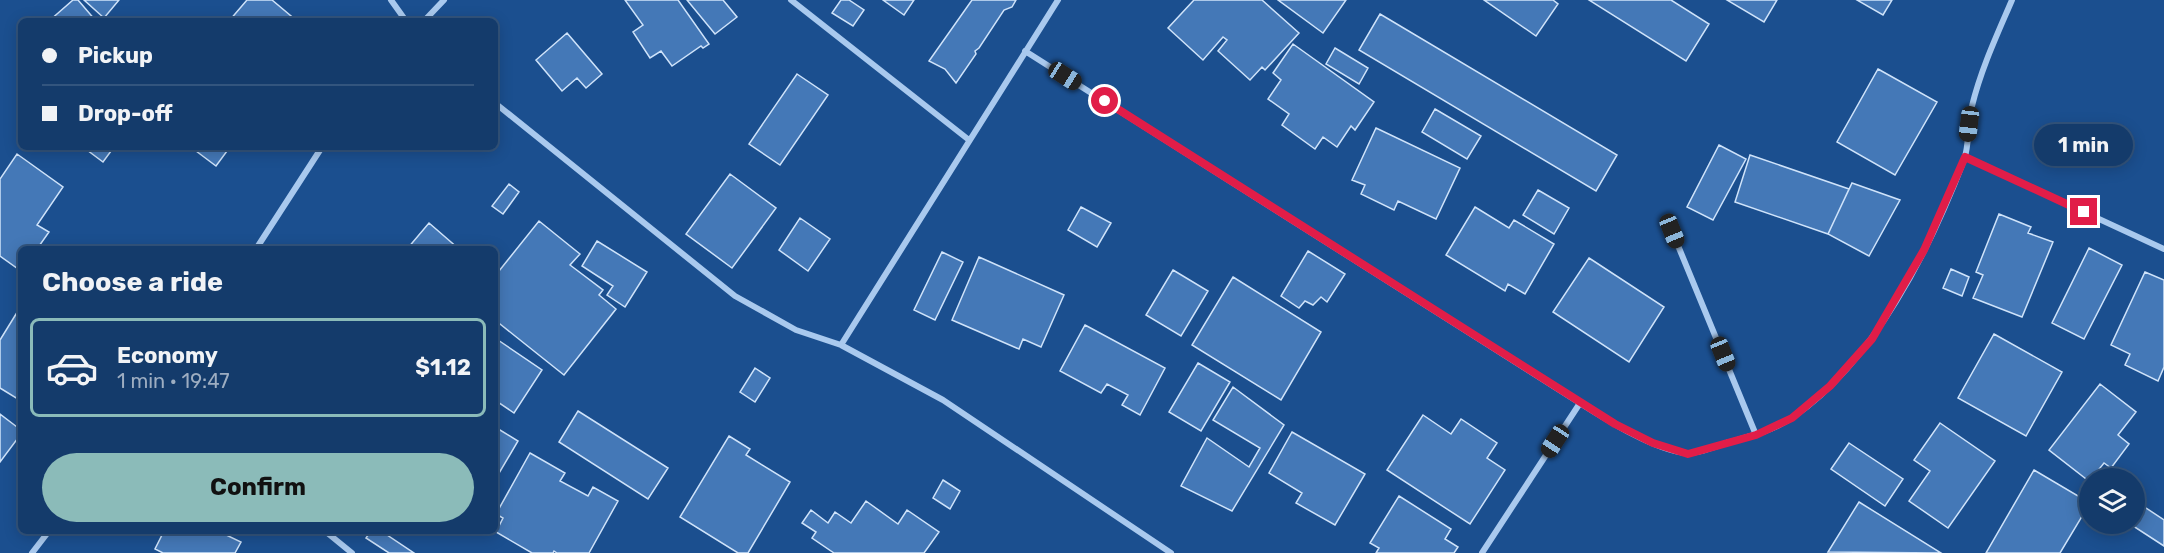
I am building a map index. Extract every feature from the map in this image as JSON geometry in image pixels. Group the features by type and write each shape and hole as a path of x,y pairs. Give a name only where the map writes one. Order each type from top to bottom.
{"street":[{"path":"391,0 404,18"},
{"path":"427,18 444,0"},
{"path":"791,0 969,140"},
{"path":"841,345 1058,0"},
{"path":"1025,51 1580,403 1653,443 1688,454 1756,435 1792,418 1830,386 1872,339 1924,250 1965,157 1971,107 1988,56 2012,0"},
{"path":"498,105 735,296 796,330 841,345 943,400 1171,553"},
{"path":"258,246 320,150"},
{"path":"1965,157 2164,249"},
{"path":"1672,231 1756,435"},
{"path":"1482,553 1580,403"},
{"path":"32,553 47,534"},
{"path":"329,534 352,553"}],"building":[{"path":"73,0 78,0 93,18 52,18"},
{"path":"84,0 119,0 104,18"},
{"path":"247,0 272,0 293,18 232,18"},
{"path":"625,0 678,0 709,44 703,48 701,46 672,66 661,51 650,58 633,32 643,25"},
{"path":"687,0 723,0 737,17 715,34"},
{"path":"841,0 849,0 864,10 853,26 832,13"},
{"path":"883,0 914,0 904,15"},
{"path":"972,0 1016,0 1012,7 1004,10 956,83 945,69 929,61"},
{"path":"1194,0 1262,0 1299,33 1265,70 1262,67 1250,80 1218,51 1227,40 1223,37 1203,60 1168,28"},
{"path":"1278,0 1346,0 1323,33"},
{"path":"1484,0 1553,0 1558,4 1536,36"},
{"path":"1589,0 1671,0 1709,24 1686,61"},
{"path":"1727,0 1777,0 1764,22"},
{"path":"1857,0 1892,0 1883,15"},
{"path":"1380,14 1617,155 1596,191 1359,50"},
{"path":"567,33 602,74 586,88 577,78 562,91 536,60"},
{"path":"1293,44 1374,102 1355,130 1351,126 1337,147 1323,137 1315,149 1282,125 1289,114 1268,99 1281,80 1273,73"},
{"path":"1335,48 1368,68 1359,84 1326,64"},
{"path":"1878,69 1937,102 1895,175 1837,142"},
{"path":"797,74 828,95 780,165 749,144"},
{"path":"1435,109 1481,136 1467,159 1422,132"},
{"path":"1376,128 1460,168 1436,219 1398,201 1394,210 1361,194 1365,185 1352,180"},
{"path":"1719,145 1746,159 1713,220 1687,207"},
{"path":"87,150 112,150 103,162"},
{"path":"197,150 228,150 216,166"},
{"path":"17,154 63,187 37,225 49,232 39,246 18,246 18,269 0,256 0,179"},
{"path":"1750,155 1849,189 1828,234 1735,202"},
{"path":"730,174 776,208 732,268 686,234"},
{"path":"1852,183 1900,200 1869,256 1828,234"},
{"path":"509,184 519,192 503,214 492,206"},
{"path":"1538,190 1569,208 1554,234 1523,215"},
{"path":"1081,207 1111,223 1097,247 1068,230"},
{"path":"1475,207 1509,228 1514,220 1554,244 1525,294 1508,284 1505,291 1446,255"},
{"path":"1999,214 2031,227 2028,233 2053,242 2022,317 1973,298 1983,275 1976,272"},
{"path":"800,218 830,239 808,271 779,250"},
{"path":"539,221 580,254 570,265 603,290 599,295 616,309 564,375 498,322 498,272"},
{"path":"429,223 456,246 410,246"},
{"path":"597,241 647,272 625,307 607,295 613,286 582,266"},
{"path":"2089,248 2122,265 2084,339 2052,323"},
{"path":"1308,251 1345,274 1327,302 1321,297 1313,305 1305,301 1299,308 1281,296"},
{"path":"942,252 963,262 935,320 914,310"},
{"path":"979,257 1064,295 1041,347 1023,339 1019,349 952,320"},
{"path":"1589,258 1664,307 1629,362 1553,312"},
{"path":"1951,269 1969,277 1962,296 1943,288"},
{"path":"1173,270 1208,291 1181,336 1146,315"},
{"path":"2145,272 2164,280 2164,367 2158,381 2125,365 2130,354 2111,345"},
{"path":"1233,277 1321,332 1281,400 1192,345"},
{"path":"18,311 18,399 0,388 0,340"},
{"path":"1085,325 1165,368 1140,415 1122,405 1128,395 1107,384 1101,393 1060,371"},
{"path":"1994,334 2062,372 2026,436 1958,398"},
{"path":"498,340 542,370 514,413 498,402"},
{"path":"1198,363 1230,382 1201,431 1169,412"},
{"path":"755,368 770,378 755,402 740,392"},
{"path":"2100,384 2136,412 2118,435 2129,444 2111,468 2104,463 2100,468 2079,468 2079,473 2049,450"},
{"path":"1233,387 1284,425 1232,511 1181,486 1207,438 1249,467 1260,448 1213,420"},
{"path":"578,411 668,468 648,499 559,442"},
{"path":"0,414 18,428 18,438 0,462"},
{"path":"1423,415 1451,434 1461,419 1497,443 1487,458 1505,470 1470,524 1387,470"},
{"path":"1940,423 1995,461 1948,528 1909,501 1930,471 1914,460"},
{"path":"498,429 518,441 498,475"},
{"path":"1292,432 1365,474 1335,525 1296,503 1302,493 1269,473"},
{"path":"729,436 750,449 746,455 790,482 748,553 738,553 680,517"},
{"path":"1849,443 1903,479 1885,506 1831,469"},
{"path":"530,453 565,473 560,481 588,496 593,487 618,501 589,553 557,553 554,551 553,553 532,553 498,533 503,518 498,515 498,510"},
{"path":"2034,470 2079,497 2079,521 2060,553 1986,553"},
{"path":"943,480 960,491 950,509 933,498"},
{"path":"1399,496 1451,529 1445,539 1458,547 1454,553 1376,553 1379,548 1370,543"},
{"path":"866,501 898,524 907,510 939,532 924,553 834,553 812,538 816,532 802,523 811,510 828,523 835,512 851,523"},
{"path":"1859,502 1941,553 1828,552"},
{"path":"2145,507 2164,520 2164,546 2145,534"},
{"path":"162,534 224,534 241,542 235,553 163,553 155,549"},
{"path":"369,534 386,534 414,553 389,553 366,538"}],"route":[{"path":"1105,101 1580,403 1653,443 1688,454 1756,435 1792,418 1830,386 1872,339 1924,250 1965,157 2084,212"}]}
